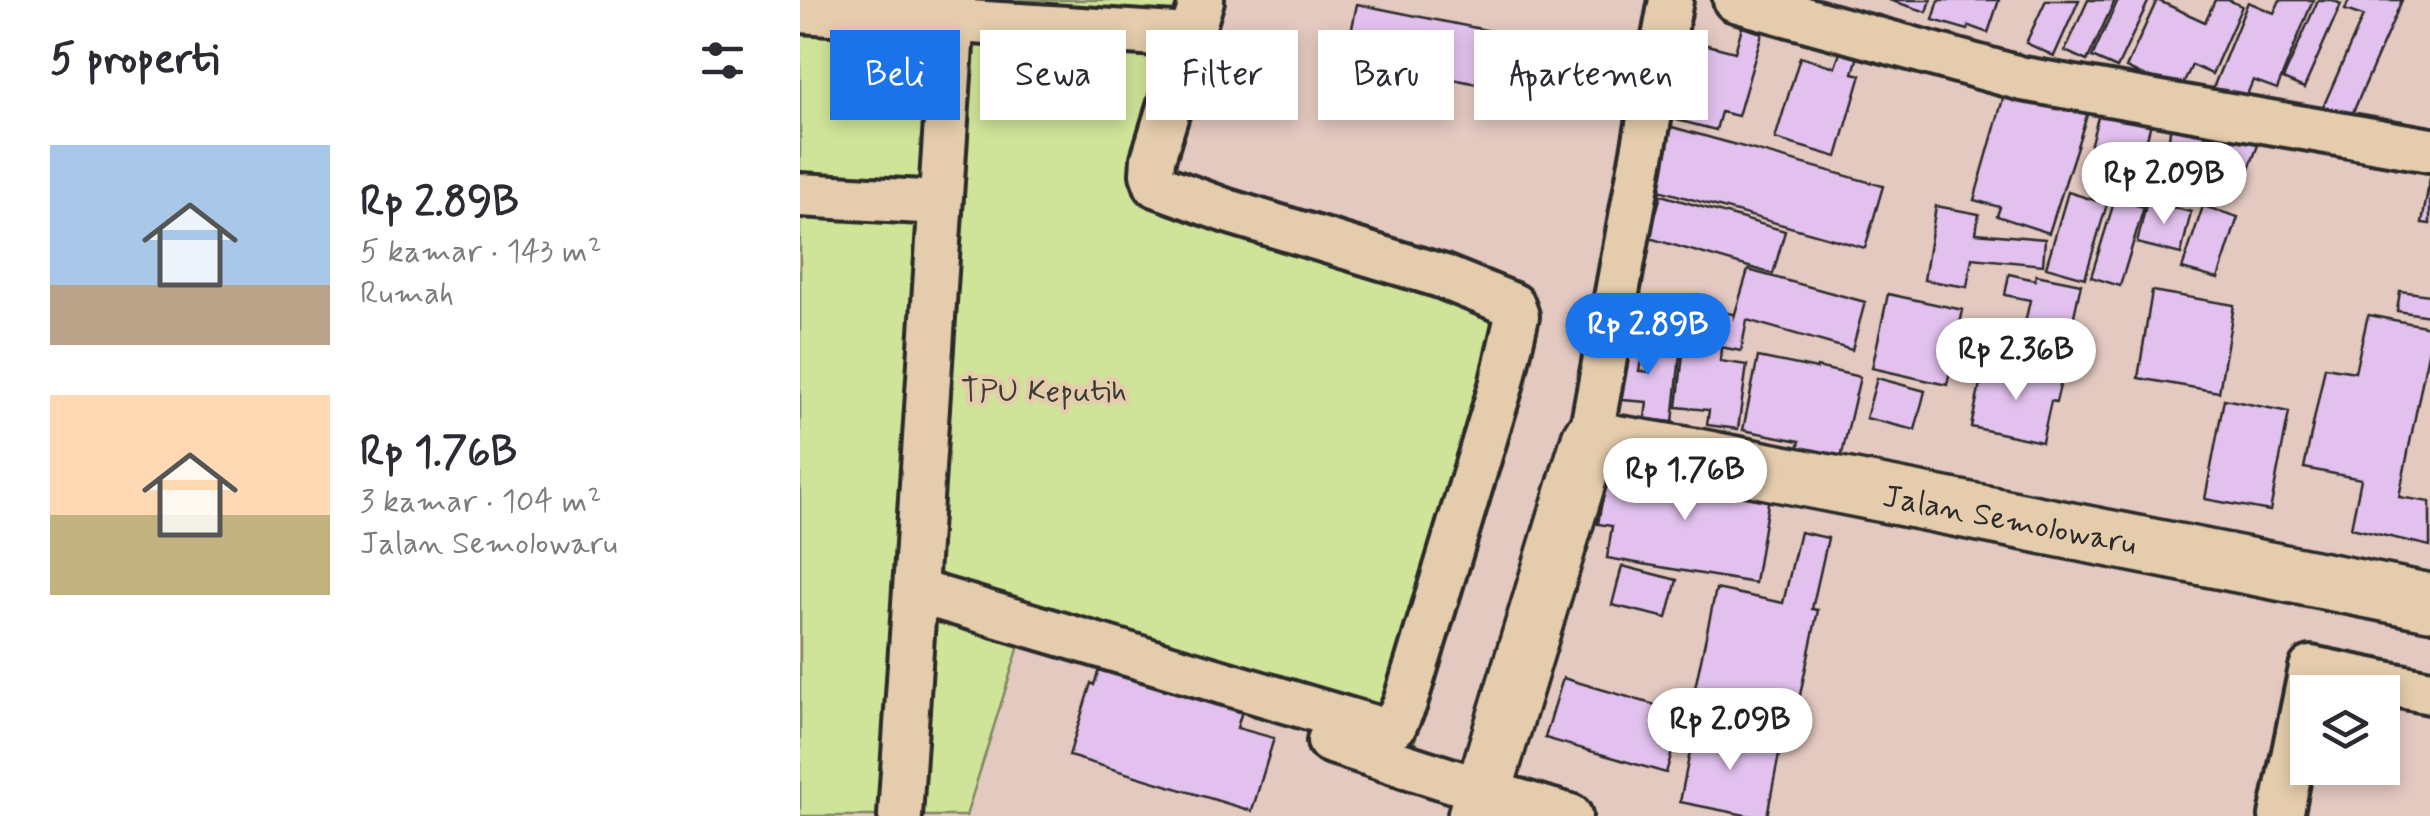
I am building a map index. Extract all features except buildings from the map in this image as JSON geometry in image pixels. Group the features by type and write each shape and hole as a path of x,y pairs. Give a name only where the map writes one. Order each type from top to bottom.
{"main road":[{"name":"Jalan Semolowaru","path":"1590,439 2430,602"},
{"path":"1480,804 1590,439"}],"street":[{"path":"1590,439 1670,0"},
{"path":"1735,0 2023,80 2430,150"},
{"path":"900,816 953,10"},
{"path":"800,11 953,10 1196,18 1153,159 1156,185 1441,276 1516,308 1500,386 1395,726 1380,729 915,591"},
{"path":"800,196 940,203"},
{"path":"2281,816 2310,668 2430,692"},
{"path":"1262,719 1480,804 1570,816"}],"green space":[{"name":"TPU Keputih","path":"800,0 1214,0 1205,30 1146,30 1146,120 1178,120 1161,176 1539,311 1412,751 1023,633 966,816 800,816"}]}
